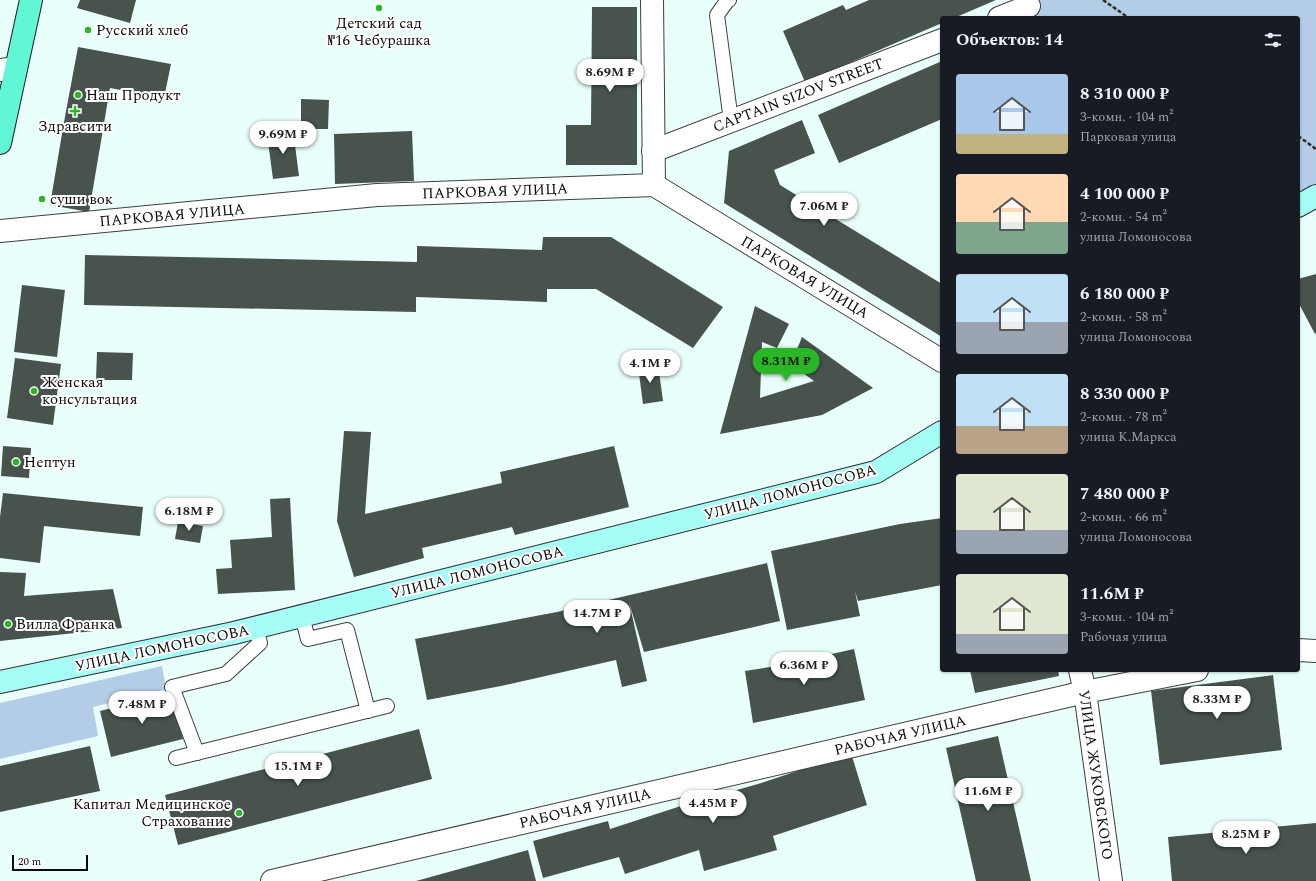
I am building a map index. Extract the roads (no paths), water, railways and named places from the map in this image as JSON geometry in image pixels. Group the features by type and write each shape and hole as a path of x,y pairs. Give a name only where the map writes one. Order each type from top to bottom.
{"main road":[{"path":"0,143 8,69 31,0"}],"street":[{"path":"652,0 654,185"},
{"path":"1005,16 1031,8"},
{"name":"CAPTAIN SIZOV STREET","path":"653,151 940,41"},
{"name":"ПАРКОВАЯ УЛИЦА","path":"0,231 377,195 654,185 940,360"},
{"path":"1300,205 1316,196"},
{"name":"УЛИЦА ЛОМОНОСОВА","path":"0,682 256,628 876,472 940,433"},
{"path":"1300,650 1316,651"},
{"name":"УЛИЦА ЖУКОВСКОГО","path":"1080,672 1085,692 1111,881"},
{"name":"РАБОЧАЯ УЛИЦА","path":"272,881 1085,692 1187,672"}],"lane":[{"path":"729,0 726,1 717,15 731,121"},
{"path":"302,616 308,639 347,630 368,711"},
{"path":"197,753 172,687 226,674 260,642 256,628"},
{"path":"176,758 387,706"}],"place":[{"name":"Детский сад №16 Чебурашка","path":"379,8"},
{"name":"Русский хлеб","path":"88,30"},
{"name":"Наш Продукт","path":"78,95"},
{"name":"Здравсити","path":"75,111"},
{"name":"суши вок","path":"42,199"},
{"name":"Женская консультация","path":"34,391"},
{"name":"Нептун","path":"16,462"},
{"name":"Вилла Франка","path":"8,624"},
{"name":"Капитал Медицинское Страхование","path":"239,813"}]}
